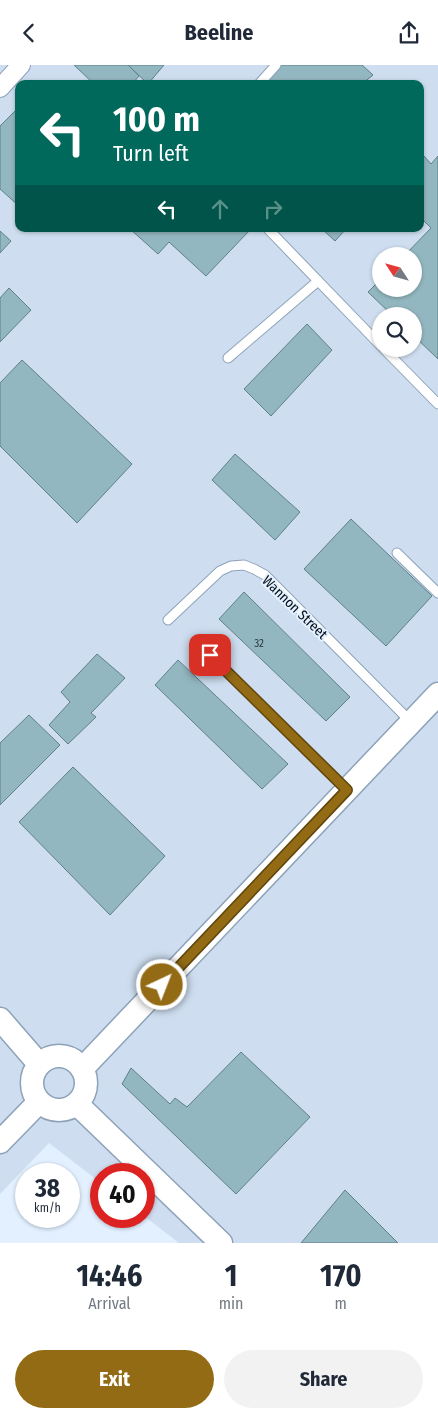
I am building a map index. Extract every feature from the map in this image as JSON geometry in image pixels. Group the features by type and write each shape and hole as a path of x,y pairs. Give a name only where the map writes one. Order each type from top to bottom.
{"street":[{"path":"0,88 21,65"},
{"path":"82,1069 438,694"},
{"path":"0,1019 39,1065"},
{"path":"57,1056 67,1057 76,1061 86,1077 84,1096 78,1104 56,1111 49,1109 40,1102 32,1090 34,1072 39,1065 47,1059 57,1056"},
{"path":"0,1142 40,1102"},
{"path":"78,1104 221,1243"}],"lane":[{"path":"263,80 276,65"},
{"path":"271,232 372,337"},
{"path":"228,358 318,281"},
{"path":"392,357 438,404"},
{"path":"397,553 438,593"},
{"name":"Wannon Street","path":"168,620 220,571 231,565 244,565 254,569 265,575 411,722"},
{"path":"210,655 347,790"}],"shaded area":[{"path":"0,65 438,65 438,1243 179,1243 155,1224 155,1163 90,1163 90,1175 80,1167 80,1163 75,1163 49,1143 30,1163 15,1163 15,1178 0,1194"}],"building":[{"path":"74,65 128,65 139,76 136,80 90,80"},
{"path":"128,65 164,65 151,80 144,80"},
{"path":"281,65 362,65 373,75 367,80 268,80"},
{"path":"15,111 15,202 0,189 0,126"},
{"path":"424,156 431,164 438,156 438,359 422,344 422,307 384,307 373,297 422,297 422,247 413,247 431,228 424,221"},
{"path":"0,231 11,241 0,253"},
{"path":"133,232 248,232 206,276 169,242 158,254"},
{"path":"325,232 343,232 335,241"},
{"path":"9,288 31,310 0,342 0,298"},
{"path":"372,288 372,296 368,292"},
{"path":"307,324 332,350 271,416 244,389"},
{"path":"22,360 132,464 77,523 0,446 0,383"},
{"path":"235,454 300,512 275,540 212,480"},
{"path":"351,519 432,596 386,646 304,569"},
{"path":"244,592 350,697 326,721 219,619"},
{"path":"97,654 125,678 91,713 96,717 68,744 49,725 70,702 61,692"},
{"path":"178,660 288,764 262,789 155,685"},
{"path":"29,715 60,745 0,805 0,743"},
{"path":"73,767 165,856 110,915 19,822"},
{"path":"241,1052 310,1117 236,1194 122,1084 131,1068 170,1104 175,1098 187,1107"},
{"path":"345,1190 398,1243 301,1243"}],"route":[{"path":"162,985 347,790 210,655"}]}
